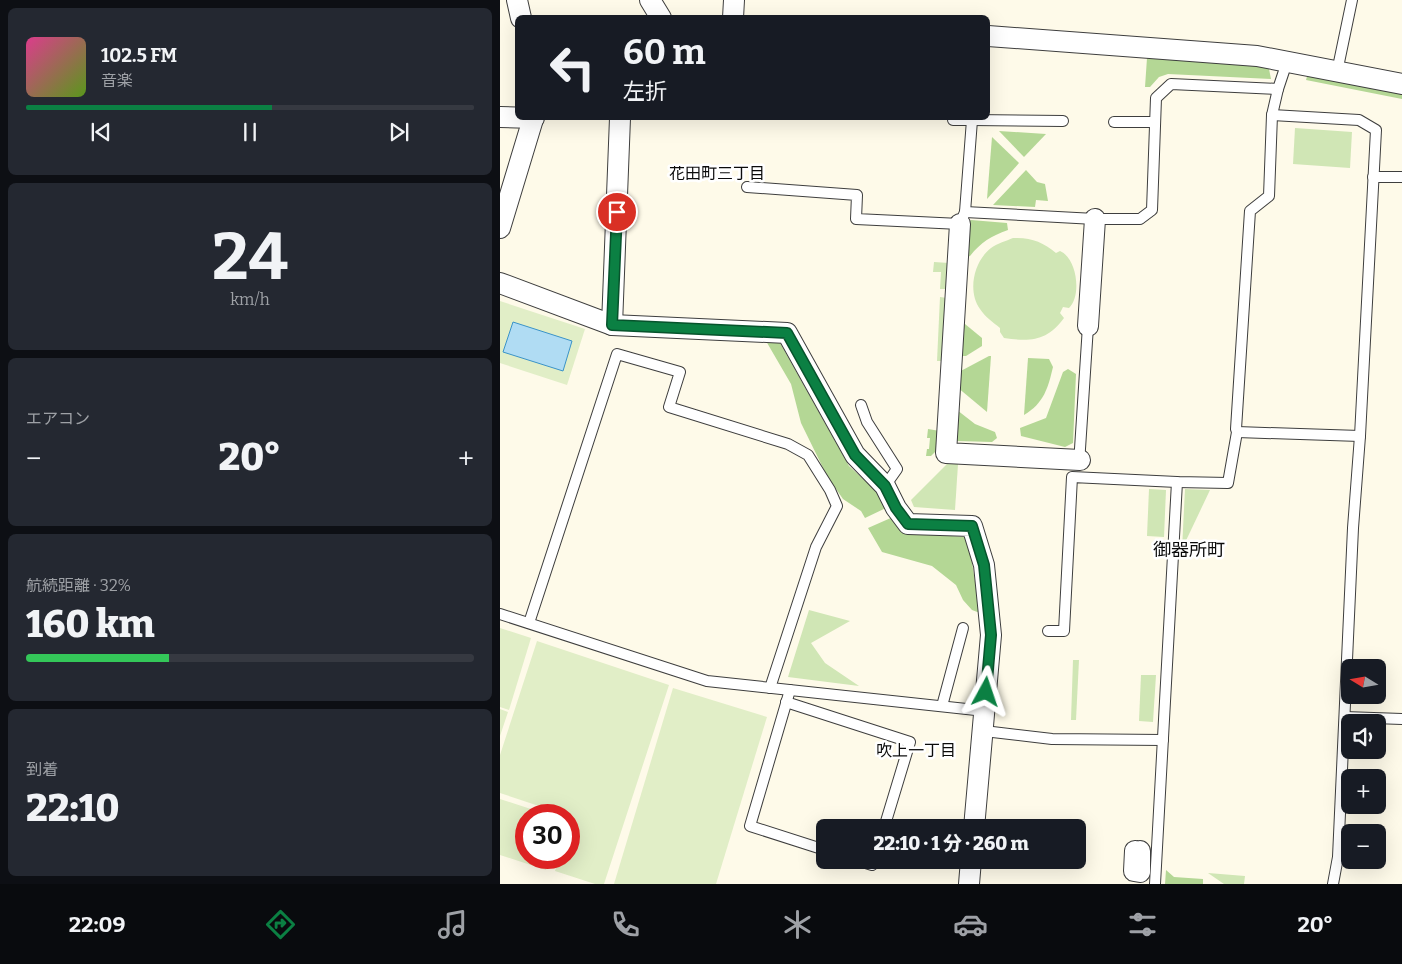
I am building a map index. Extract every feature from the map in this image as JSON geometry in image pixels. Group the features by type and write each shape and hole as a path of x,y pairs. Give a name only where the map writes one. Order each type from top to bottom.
{"street":[{"path":"517,0 520,15"},
{"path":"650,0 660,15"},
{"path":"733,15 734,0"},
{"path":"990,36 1257,56 1402,84"},
{"path":"500,117 515,117"},
{"path":"500,228 532,120"},
{"path":"612,325 620,120"},
{"path":"963,218 946,453 1079,469"},
{"path":"1088,326 1095,219"},
{"path":"500,283 612,325 787,333 855,455 885,486 896,508 908,524 972,526 984,565 991,635 975,819"},
{"path":"969,884 970,869"}],"lane":[{"path":"1337,72 1352,0"},
{"path":"1079,469 1177,482 1228,483 1237,432 1250,211 1269,196 1272,115 1287,62"},
{"path":"746,188 857,195 856,219 1140,218 1152,210 1156,98 1171,84 1278,89"},
{"path":"1272,115 1359,120 1376,130 1360,436 1353,520 1345,714"},
{"path":"953,120 1063,121"},
{"path":"963,218 972,120"},
{"path":"1114,122 1155,122"},
{"path":"1373,177 1402,177"},
{"path":"1048,631 1064,631 1072,477 1079,469 1088,326"},
{"path":"529,623 617,354 680,372 669,407 788,444 808,455 830,490 837,506 816,547 770,688"},
{"path":"861,405 867,422 897,469 885,486"},
{"path":"1237,432 1360,436"},
{"path":"1155,884 1177,482"},
{"path":"500,614 707,681 985,710"},
{"path":"942,706 963,628"},
{"path":"790,690 750,826 816,847"},
{"path":"786,702 910,742 887,819"},
{"path":"1386,719 1402,719"},
{"path":"984,731 1052,739 1163,740"},
{"path":"1333,884 1338,857 1343,759"}],"green space":[{"path":"1147,58 1259,62 1268,64 1271,79 1168,74 1159,77 1150,87 1145,87"},
{"path":"1308,73 1402,91 1402,99 1306,80"},
{"path":"1295,128 1352,132 1350,168 1293,164"},
{"path":"999,131 1046,134 1024,157"},
{"path":"992,137 1019,163 987,199"},
{"path":"1026,170 1037,182 1045,184 1048,201 1036,200 1035,207 993,205"},
{"path":"971,220 1007,223 1008,230 987,240 970,256 964,258 966,225"},
{"path":"1013,238 1031,239 1056,253 1060,251 1066,255 1074,269 1076,287 1073,302 1069,308 1063,307 1060,313 1064,318 1058,326 1038,338 1022,340 1004,338 1000,328 980,309 974,294 974,277 980,260 991,248"},
{"path":"934,262 949,263 948,289 940,289 941,272 933,272"},
{"path":"940,297 947,298 944,361 937,361"},
{"path":"500,301 585,329 567,385 500,363"},
{"path":"965,324 982,338 982,346 966,356 958,356 960,325"},
{"path":"766,341 779,341 849,466 883,497 888,507 865,518 861,511 843,499 827,476 801,423 791,384"},
{"path":"991,356 987,412 957,387 957,373"},
{"path":"1028,358 1049,359 1053,367 1041,400 1024,415"},
{"path":"1068,369 1076,374 1073,443 1065,447 1021,436 1020,428 1046,418 1063,372"},
{"path":"957,410 975,424 995,432 997,438 992,442 957,441 953,436"},
{"path":"928,429 940,431 939,448 931,456 926,456 930,438 927,438"},
{"path":"948,463 958,464 955,510 914,507 911,500"},
{"path":"1149,489 1166,490 1164,537 1147,536"},
{"path":"1185,489 1210,490 1182,549"},
{"path":"893,517 902,533 968,537 980,613 972,610 963,600 956,585 932,566 882,552 868,528"},
{"path":"809,610 850,621 811,643 825,663 859,686 788,677"},
{"path":"500,628 531,638 509,710 500,707"},
{"path":"537,641 669,685 604,884 595,884 555,871 556,869 580,869 580,804 533,804 500,793 500,755"},
{"path":"1073,660 1079,660 1076,720 1071,720"},
{"path":"1141,675 1156,675 1153,722 1139,721"},
{"path":"673,688 767,717 716,884 614,884"},
{"path":"500,709 508,712 500,736"},
{"path":"500,799 515,804 515,860 500,855"},
{"path":"1166,870 1174,877 1203,879 1203,884 1165,884"},
{"path":"1208,873 1245,876 1244,884 1224,884"}],"water":[{"path":"513,322 572,341 563,371 503,352"}],"district":[{"name":"花田町三丁目","path":"717,173"},
{"name":"御器所町","path":"1189,550"},
{"name":"吹上一丁目","path":"916,750"}],"route":[{"path":"617,212 612,325 787,333 855,455 885,486 896,508 908,524 972,526 984,565 991,635 986,692"}]}
